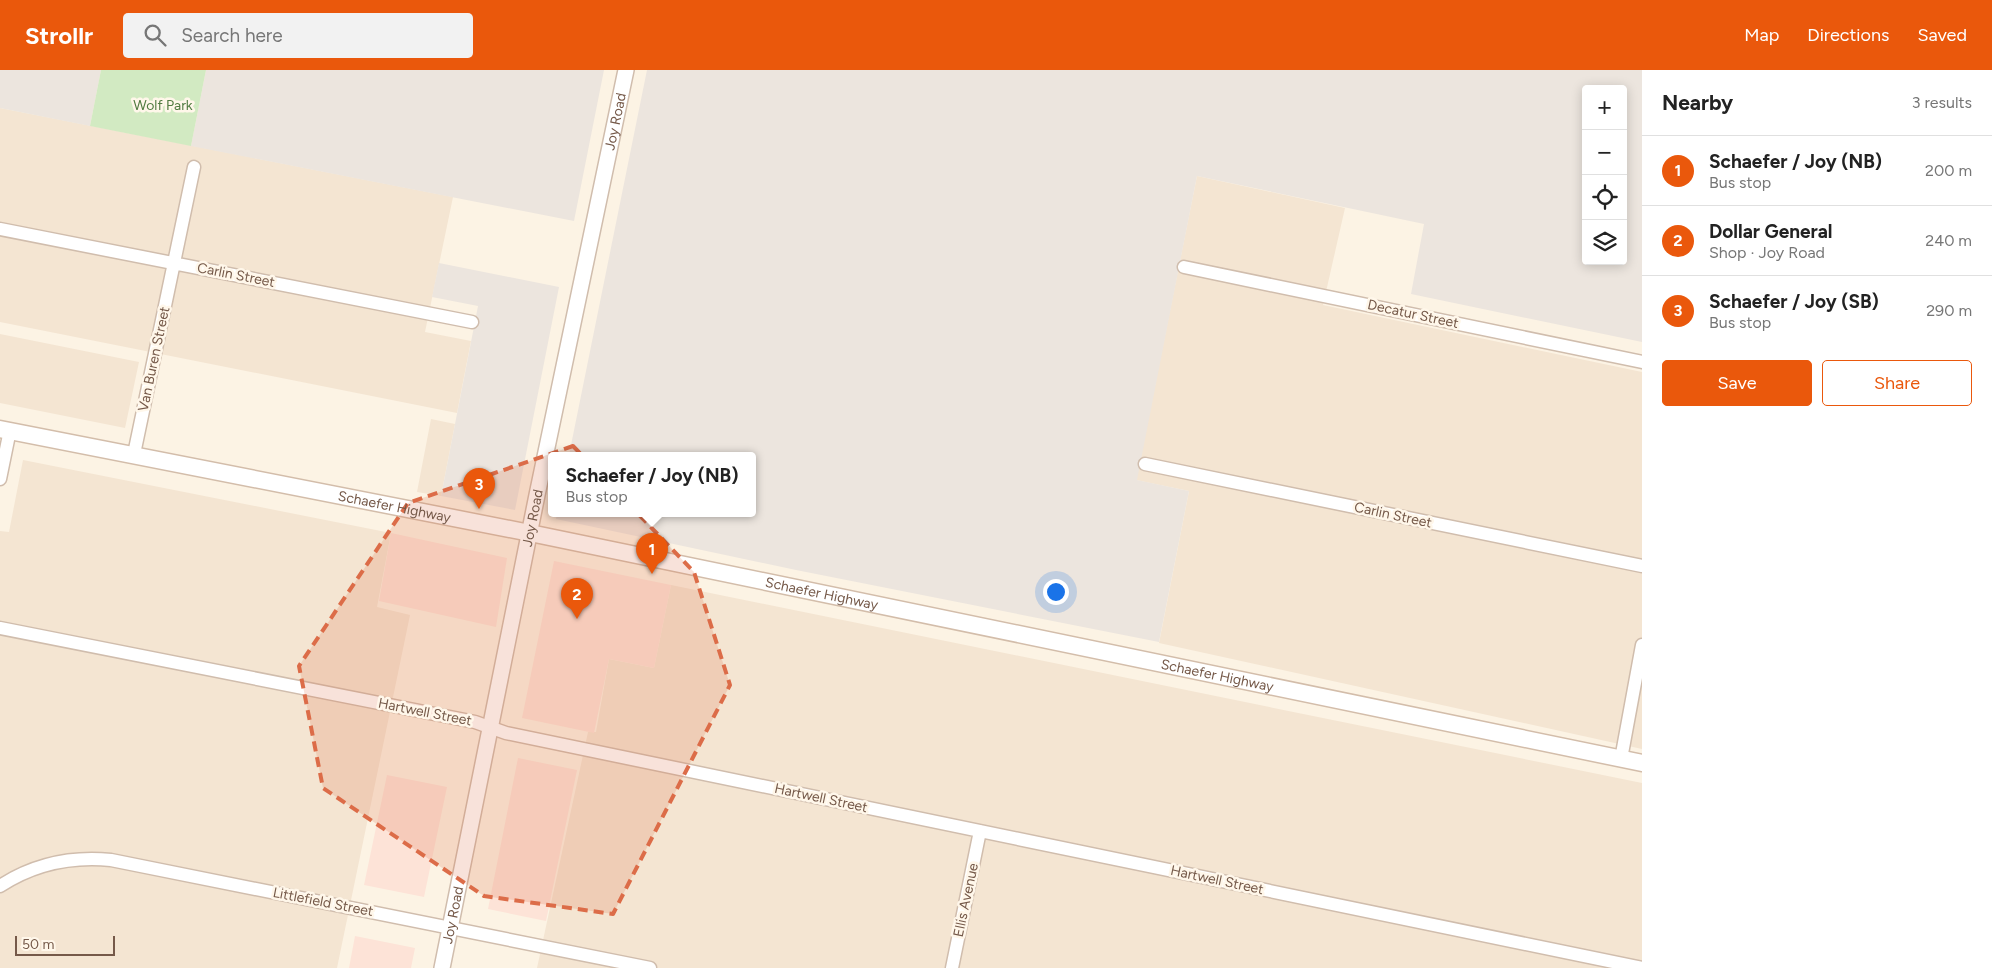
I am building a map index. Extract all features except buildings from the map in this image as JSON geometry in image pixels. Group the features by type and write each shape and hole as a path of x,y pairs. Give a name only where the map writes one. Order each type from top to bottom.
{"main road":[{"name":"Schaefer Highway","path":"5,429 530,534 1642,763"}],"street":[{"name":"Joy Road","path":"442,968 626,70"},
{"name":"Van Buren Street","path":"134,454 194,167"},
{"name":"Carlin Street","path":"0,228 472,322"},
{"name":"Decatur Street","path":"1184,267 1642,362"},
{"path":"0,479 5,429"},
{"name":"Carlin Street","path":"1145,464 1642,566"},
{"name":"Hartwell Street","path":"0,628 470,721 513,735 980,831 1586,962 1642,968"},
{"path":"1621,759 1642,645"},
{"name":"Ellis Avenue","path":"952,968 980,831"},
{"name":"Littlefield Street","path":"0,886 25,872 48,864 73,859 111,860 650,968"}],"highlighted area":[{"path":"573,446 694,572 730,685 613,914 484,896 323,788 299,666 408,503"}],"shaded area":[{"path":"0,70 101,70 90,126 0,108"},
{"path":"206,70 604,70 574,221 191,146"},
{"path":"647,70 1642,70 1642,342 1411,294 1424,224 1197,176 1137,480 1189,491 1159,642 796,570 556,519 556,517 756,517 756,452 570,452"},
{"path":"0,108 453,197 425,332 471,341 457,413 0,322"},
{"path":"1197,176 1345,208 1323,305 1642,372 1642,749 1159,643 1189,491 1136,480"},
{"path":"439,263 559,287 515,510 441,496 478,306 432,297"},
{"path":"0,334 139,362 125,428 0,403"},
{"path":"431,419 455,424 441,496 417,492"},
{"path":"23,460 391,533 377,607 410,615 337,968 0,968 0,531 9,532"},
{"path":"391,533 507,558 496,627 379,601"},
{"path":"554,561 671,585 654,668 609,659 594,733 522,718"},
{"path":"671,585 1642,783 1642,968 537,968 588,732 596,732 609,659 654,668"},
{"path":"518,758 577,770 546,921 488,909"},
{"path":"387,775 447,787 424,897 364,885"},
{"path":"355,936 415,948 411,968 349,968"}],"green space":[{"name":"Wolf Park","path":"101,70 206,70 191,146 90,126"}],"place":[{"name":"Schaefer / Joy (SB)","path":"479,509"},
{"name":"Schaefer / Joy (NB)","path":"652,574"},
{"name":"Dollar General","path":"577,619"}]}
